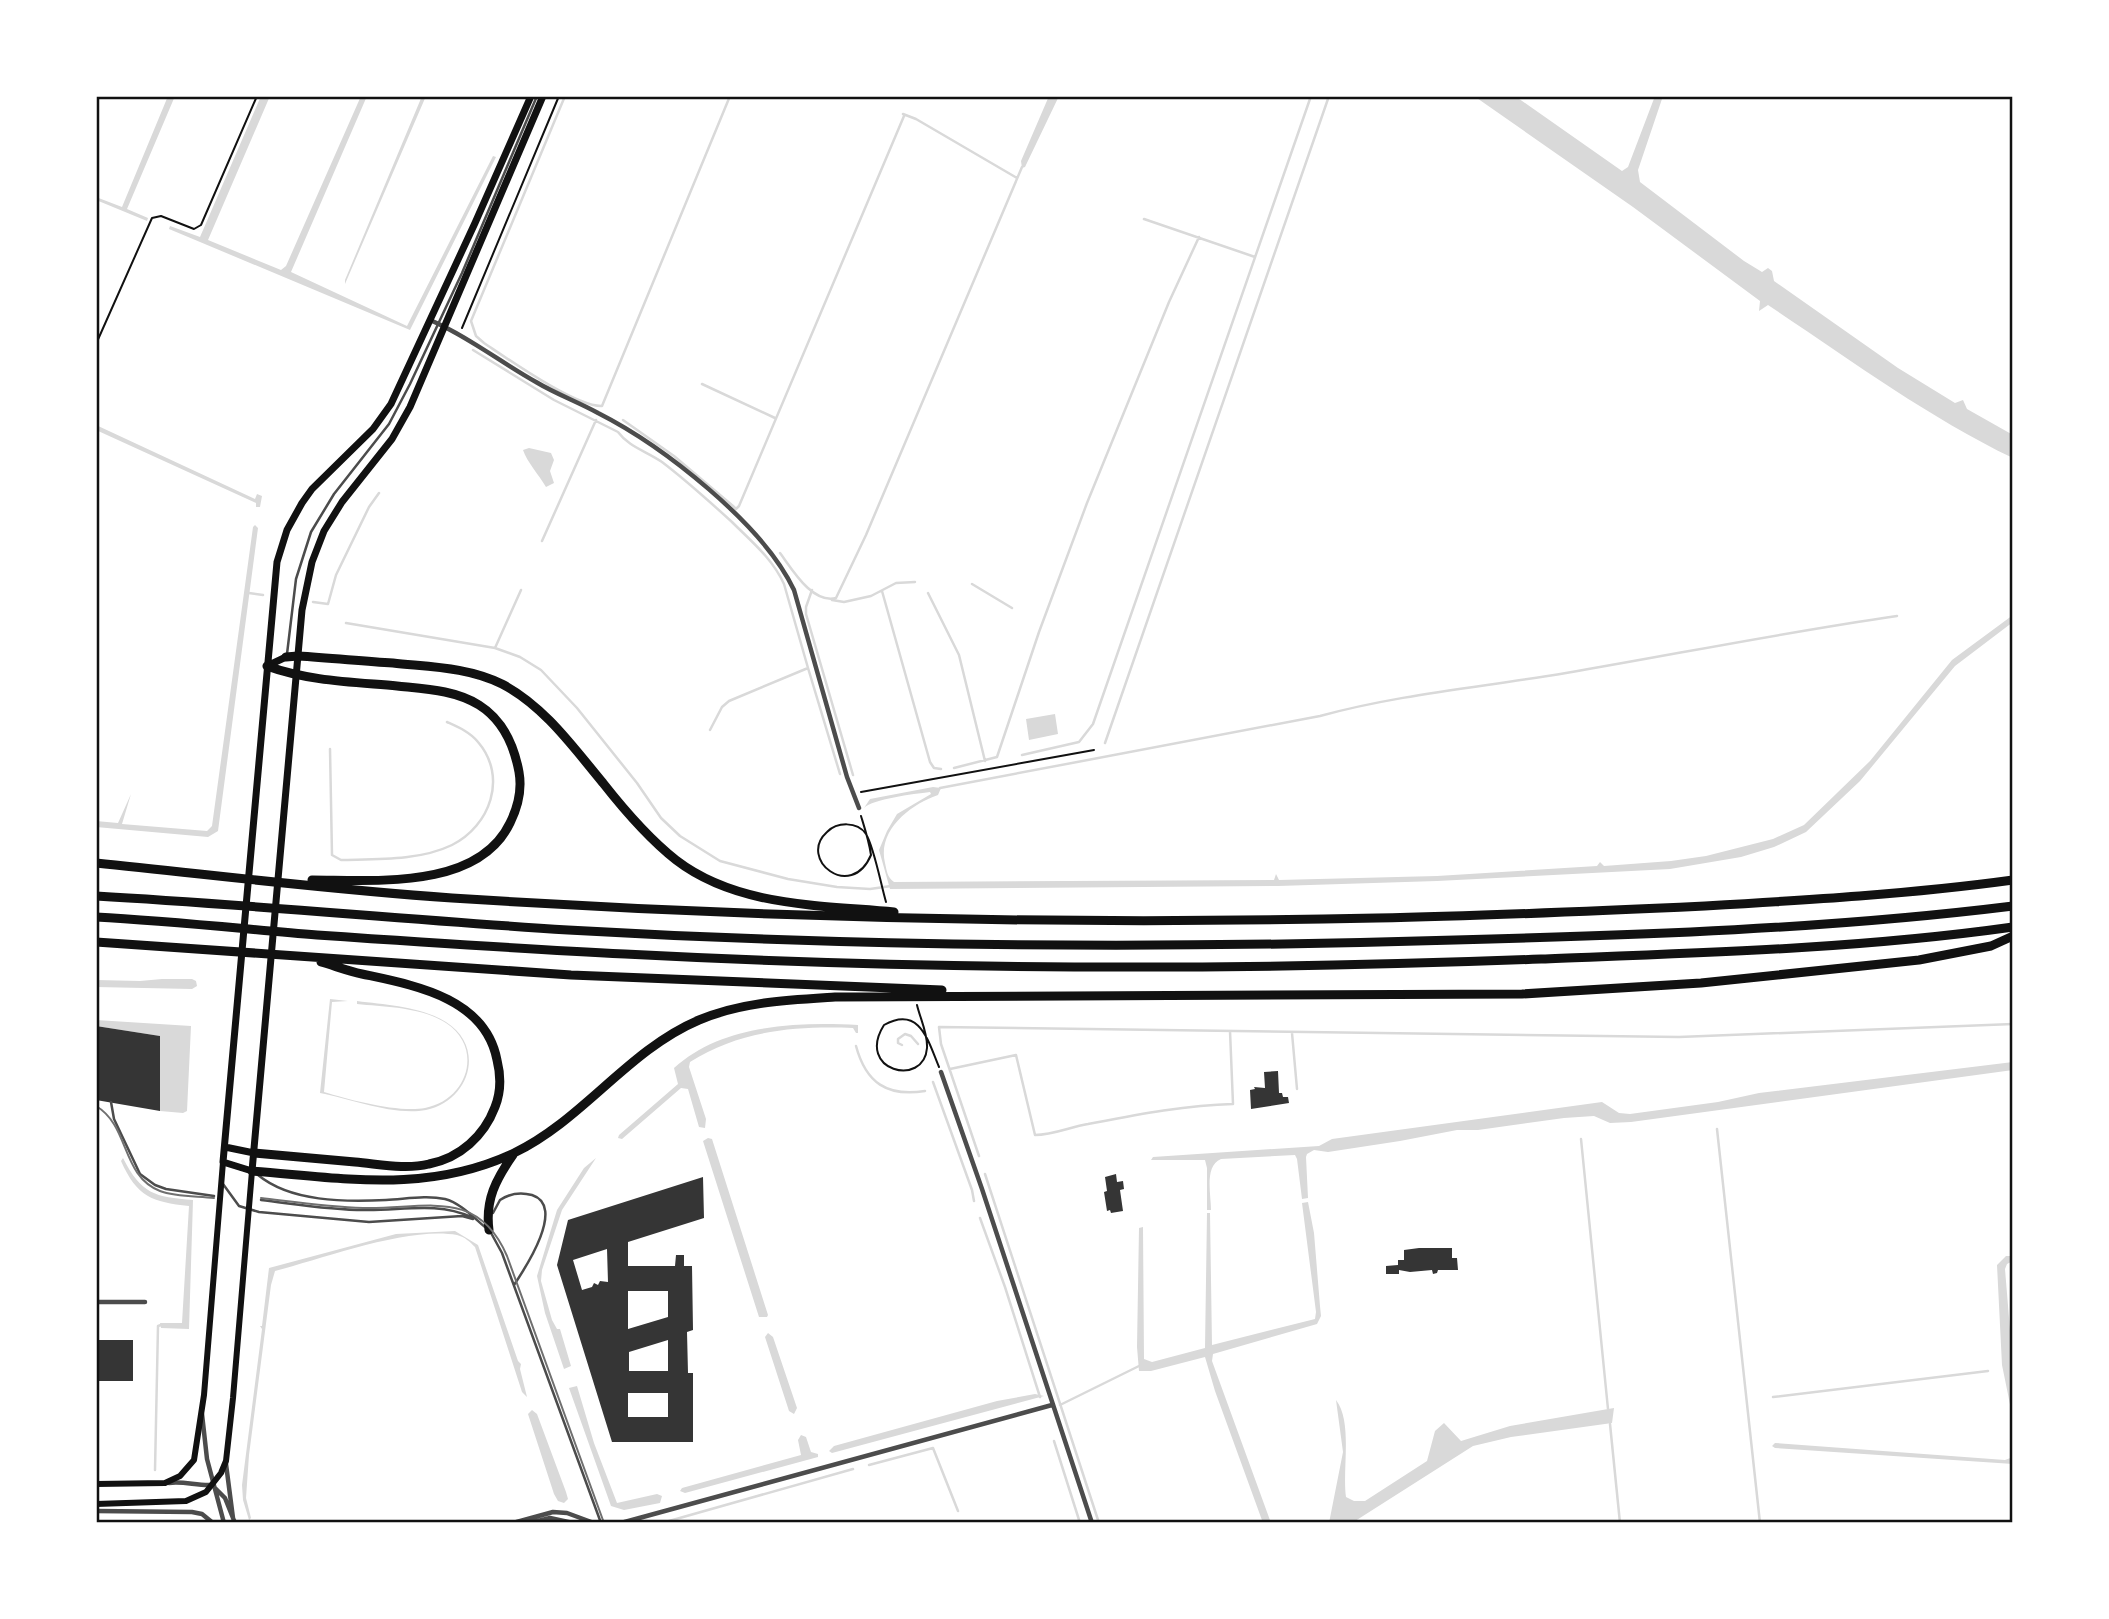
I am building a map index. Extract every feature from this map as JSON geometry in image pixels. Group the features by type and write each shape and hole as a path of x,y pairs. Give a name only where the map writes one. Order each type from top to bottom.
{"highway":[{"path":"286,657 449,669 469,672 502,684 532,704 564,737 635,822 676,859 727,887 747,894 805,904 963,920"},
{"path":"254,879 396,879 443,873 465,864 496,844 508,828 519,796 520,777 511,741 481,706 465,698 432,690 296,676 267,666"},
{"path":"96,863 446,897 716,913 963,920 1243,921 1580,912 1799,901 2013,880"},
{"path":"96,896 582,930 862,942 1105,945 1326,944 1599,936 1854,921 2013,906"},
{"path":"96,917 316,935 638,955 878,964 1114,967 1323,966 1593,957 1847,943 2013,927"},
{"path":"252,1171 388,1182 451,1174 514,1153 547,1134 670,1036 697,1021 755,1004 824,998 1049,995 1522,994 1714,982 1919,960 1991,946 2013,936"},
{"path":"96,942 425,966 719,982 1049,995"},
{"path":"254,1153 404,1167 430,1164 454,1155 477,1137 494,1111 498,1098 499,1070 492,1041 458,1004 432,991 398,980 361,974 299,956"},
{"path":"489,1230 490,1196 494,1182 514,1153"}],"main road":[{"path":"96,1484 164,1483 180,1476 193,1463 197,1452 277,562 292,518 312,489 373,429 391,404 531,96"},
{"path":"96,1504 186,1501 201,1495 213,1485 226,1461 304,594 316,549 333,517 398,429 543,96"},
{"path":"267,666 286,657"},
{"path":"225,1147 254,1153"},
{"path":"223,1163 252,1171"}],"street":[{"path":"430,320 460,333 534,382 599,413 662,453 719,500 769,550 784,570 794,590 859,808"},
{"path":"941,1072 979,1178 1092,1523"},
{"path":"96,1302 145,1302"},
{"path":"621,1523 828,1464 1052,1405"},
{"path":"202,1411 207,1459 224,1523"},
{"path":"226,1461 234,1520"},
{"path":"164,1483 213,1485"},
{"path":"213,1485 225,1498 234,1520"},
{"path":"96,1511 192,1512 202,1514 214,1523"},
{"path":"513,1523 568,1513 594,1523"},
{"path":"530,1523 541,1517 560,1518 573,1523"}],"lane":[{"path":"296,676 286,657 296,579 312,532 334,494 389,424 442,325 537,96"},
{"path":"111,1102 114,1119 140,1174 166,1189 214,1196"},
{"path":"252,1171 287,1193 366,1201 439,1198 454,1203 489,1230 502,1253 601,1523"},
{"path":"222,1182 239,1206 259,1212 369,1222 462,1216 477,1220"},
{"path":"489,1230 495,1207 506,1196 530,1194 542,1201 547,1214 544,1228 514,1285"},
{"path":"261,1200 363,1210 441,1208 457,1210 477,1220"}],"path":[{"path":"96,344 152,218 161,216 194,229 201,225 257,96"},
{"path":"460,333 559,96"},
{"path":"853,794 1094,750"},
{"path":"837,826 823,836 820,858 823,867 829,872 844,876 853,875 867,863 871,855 859,808"},
{"path":"908,1070 889,1067 877,1054 878,1034 884,1025 900,1018 920,1027 941,1072"}],"shaded area":[{"path":"168,96 175,96 127,209 148,218 147,221 96,200 96,197 122,207"},
{"path":"261,96 270,96 208,240 281,270 286,266 361,96 367,96 291,272 407,326 493,156 496,157 410,330 169,229 170,226 200,237"},
{"path":"422,96 426,96 345,284 345,280"},
{"path":"1049,96 1059,96 1025,167 1022,168 1021,161"},
{"path":"1474,96 1515,96 1622,171 1628,167 1655,96 1663,96 1638,170 1640,182 1744,261 1762,272 1768,268 1772,271 1774,281 1898,368 1955,403 1963,400 1967,409 2013,435 2013,458 1918,405 1768,305 1759,311 1760,301 1633,207"},
{"path":"96,425 255,499 257,494 262,496 260,507 96,430"},
{"path":"529,448 551,453 554,460 550,471 554,483 546,487 525,455 523,450"},
{"path":"255,525 258,528 218,831 208,837 96,827 96,821 118,823 131,794 122,824 207,831 212,826"},
{"path":"2013,615 2013,622 1955,666 1860,781 1806,832 1774,847 1741,857 1670,869 1278,886 890,889 879,850 887,831 897,814 931,794 894,797 864,808 870,799 933,787 941,788 938,795 907,812 891,829 884,851 888,874 894,882 1274,880 1276,874 1279,880 1437,876 1597,866 1600,862 1604,866 1706,856 1773,839 1804,825 1870,761 1952,660"},
{"path":"1055,714 1058,734 1029,740 1026,719"},
{"path":"192,979 197,986 192,989 96,987 96,980"},
{"path":"330,999 348,1001 332,1002 324,1092 388,1107 425,1108 452,1095 466,1072 465,1046 458,1034 446,1023 414,1011 357,1004 357,1001 414,1009 446,1022 458,1033 466,1045 468,1072 462,1085 453,1096 441,1105 414,1111 387,1109 320,1093"},
{"path":"96,1020 191,1026 187,1111 160,1111 160,1036 96,1026"},
{"path":"858,1025 858,1033 853,1028 769,1032 709,1051 690,1062 689,1067 706,1119 705,1128 699,1127 688,1089 681,1088 622,1139 618,1138 678,1084 674,1068 693,1053 714,1042 737,1034 786,1026"},
{"path":"2013,1062 2013,1070 1631,1122 1610,1123 1594,1116 1564,1118 1478,1130 1457,1130 1328,1152 1314,1150 1306,1157 1308,1198 1302,1199 1295,1155 1221,1159 1210,1174 1211,1210 1207,1210 1205,1160 1151,1160 1153,1157 1319,1146 1332,1139 1602,1102 1619,1113 1630,1114 1718,1102 1759,1093"},
{"path":"712,1139 767,1317 759,1317 703,1141"},
{"path":"123,1158 136,1179 151,1191 159,1195 193,1200 189,1329 161,1328 160,1323 182,1323 189,1206 147,1196 133,1183 121,1161"},
{"path":"596,1158 562,1210 542,1270 541,1281 552,1320 557,1329 560,1329 571,1366 564,1369 545,1313 537,1276 557,1210 584,1168"},
{"path":"1308,1202 1314,1233 1321,1316 1317,1324 1213,1354 1212,1361 1271,1523 1263,1523 1205,1357 1151,1371 1139,1371 1139,1228 1143,1227 1144,1359 1152,1362 1205,1348 1207,1213 1210,1213 1212,1345 1315,1319 1302,1203"},
{"path":"455,1231 478,1245 521,1364 527,1397 522,1392 475,1247 462,1237 438,1233 392,1239 275,1271 249,1455 246,1498 251,1518 249,1520 242,1485 269,1268 396,1234"},
{"path":"2006,1256 2013,1256 2013,1261 2007,1264 2005,1269 2013,1367 2013,1419 2002,1365 1997,1265"},
{"path":"768,1333 773,1337 797,1408 794,1414 789,1411 765,1337"},
{"path":"577,1386 594,1443 617,1503 657,1494 662,1496 660,1503 624,1510 611,1506 569,1388"},
{"path":"1035,1394 1044,1396 832,1453 829,1451 834,1446 997,1401"},
{"path":"1336,1400 1341,1409 1346,1433 1346,1497 1354,1501 1365,1501 1427,1461 1435,1431 1444,1423 1461,1441 1510,1426 1614,1408 1612,1423 1511,1437 1473,1446 1352,1523 1329,1523 1343,1452"},
{"path":"532,1410 537,1414 566,1492 568,1499 564,1503 558,1501 554,1494 528,1414"},
{"path":"801,1435 806,1437 811,1452 818,1454 818,1457 685,1493 680,1491 682,1488 801,1455 798,1440"},
{"path":"1775,1443 2005,1460 2013,1457 2013,1464 1775,1448 1772,1446"}],"building":[{"path":"96,1026 160,1036 160,1111 96,1100"},
{"path":"1278,1071 1279,1093 1288,1097 1289,1103 1251,1109 1250,1090 1255,1089 1254,1087 1265,1088 1264,1072"},
{"path":"1116,1174 1117,1182 1123,1181 1124,1189 1120,1190 1123,1211 1111,1213 1110,1210 1107,1211 1105,1177"},
{"path":"703,1177 704,1218 628,1242 628,1266 675,1266 676,1255 684,1255 684,1266 692,1266 693,1330 687,1332 688,1373 693,1373 693,1442 612,1442 557,1265 568,1220","holes":["607,1249 608,1282 600,1281 598,1285 594,1283 592,1287 582,1290 573,1260","628,1291 668,1291 668,1317 628,1329","668,1340 668,1371 629,1371 629,1352","628,1393 668,1393 668,1417 628,1417"]},
{"path":"1452,1248 1452,1258 1457,1258 1458,1270 1438,1270 1433,1274 1432,1270 1399,1270 1399,1274 1386,1274 1386,1266 1398,1265 1398,1260 1404,1260 1404,1250"},
{"path":"96,1340 133,1340 133,1381 96,1381"}],"waterway":[{"path":"565,96 471,321 476,336 525,370 576,399 602,406 730,96"},
{"path":"1022,755 1079,742 1093,724 1311,96"},
{"path":"1105,743 1329,96"},
{"path":"903,114 1017,178"},
{"path":"623,420 674,456 736,509 739,506 904,116"},
{"path":"780,553 811,591 819,596 836,598 866,535 1022,167"},
{"path":"1144,219 1255,257"},
{"path":"954,768 997,757 1039,632 1087,503 1169,302 1199,237"},
{"path":"473,350 554,400 618,432 671,469 732,522 768,558 784,584 808,668"},
{"path":"702,384 775,418"},
{"path":"542,541 596,420"},
{"path":"313,602 328,604 336,575 369,507 379,493"},
{"path":"832,600 844,602 871,596 896,583 915,582"},
{"path":"972,584 1012,608"},
{"path":"495,648 521,590"},
{"path":"812,590 806,614 853,775"},
{"path":"882,591 930,762 934,768 941,769"},
{"path":"249,593 263,595"},
{"path":"928,593 959,655 985,761"},
{"path":"940,788 1320,716 1411,696 1566,673 1897,616"},
{"path":"346,623 495,648 520,657 541,670 577,708 637,783 661,818 680,836 720,861 788,879 837,887 870,889 891,886"},
{"path":"710,730 722,707 729,701 808,668 840,774"},
{"path":"330,749 332,855 341,860 426,854 452,845 476,826 485,813 493,785 492,770 478,742 468,733 447,722"},
{"path":"979,1156 941,1044 939,1027 1679,1037 2013,1024"},
{"path":"950,1069 1016,1055 1035,1135 1042,1135 1160,1111 1233,1104 1230,1031"},
{"path":"1292,1033 1297,1089"},
{"path":"902,1045 898,1043 898,1039 905,1034 918,1044"},
{"path":"856,1046 866,1069 880,1085 900,1092 925,1091"},
{"path":"933,1082 974,1201"},
{"path":"1717,1129 1760,1523"},
{"path":"1581,1139 1608,1409"},
{"path":"985,1174 1099,1523"},
{"path":"980,1218 1040,1397"},
{"path":"155,1470 158,1326 161,1325"},
{"path":"1060,1405 1139,1366"},
{"path":"1773,1397 1988,1371"},
{"path":"1610,1424 1620,1523"},
{"path":"1054,1441 1080,1523"},
{"path":"869,1465 933,1448 958,1511"},
{"path":"662,1523 853,1469"}],"tram line":[{"path":"96,1106 115,1126 138,1174 147,1184 173,1194 214,1198"},
{"path":"261,1198 350,1207 446,1206 480,1219 495,1234 507,1256 604,1523"}]}
